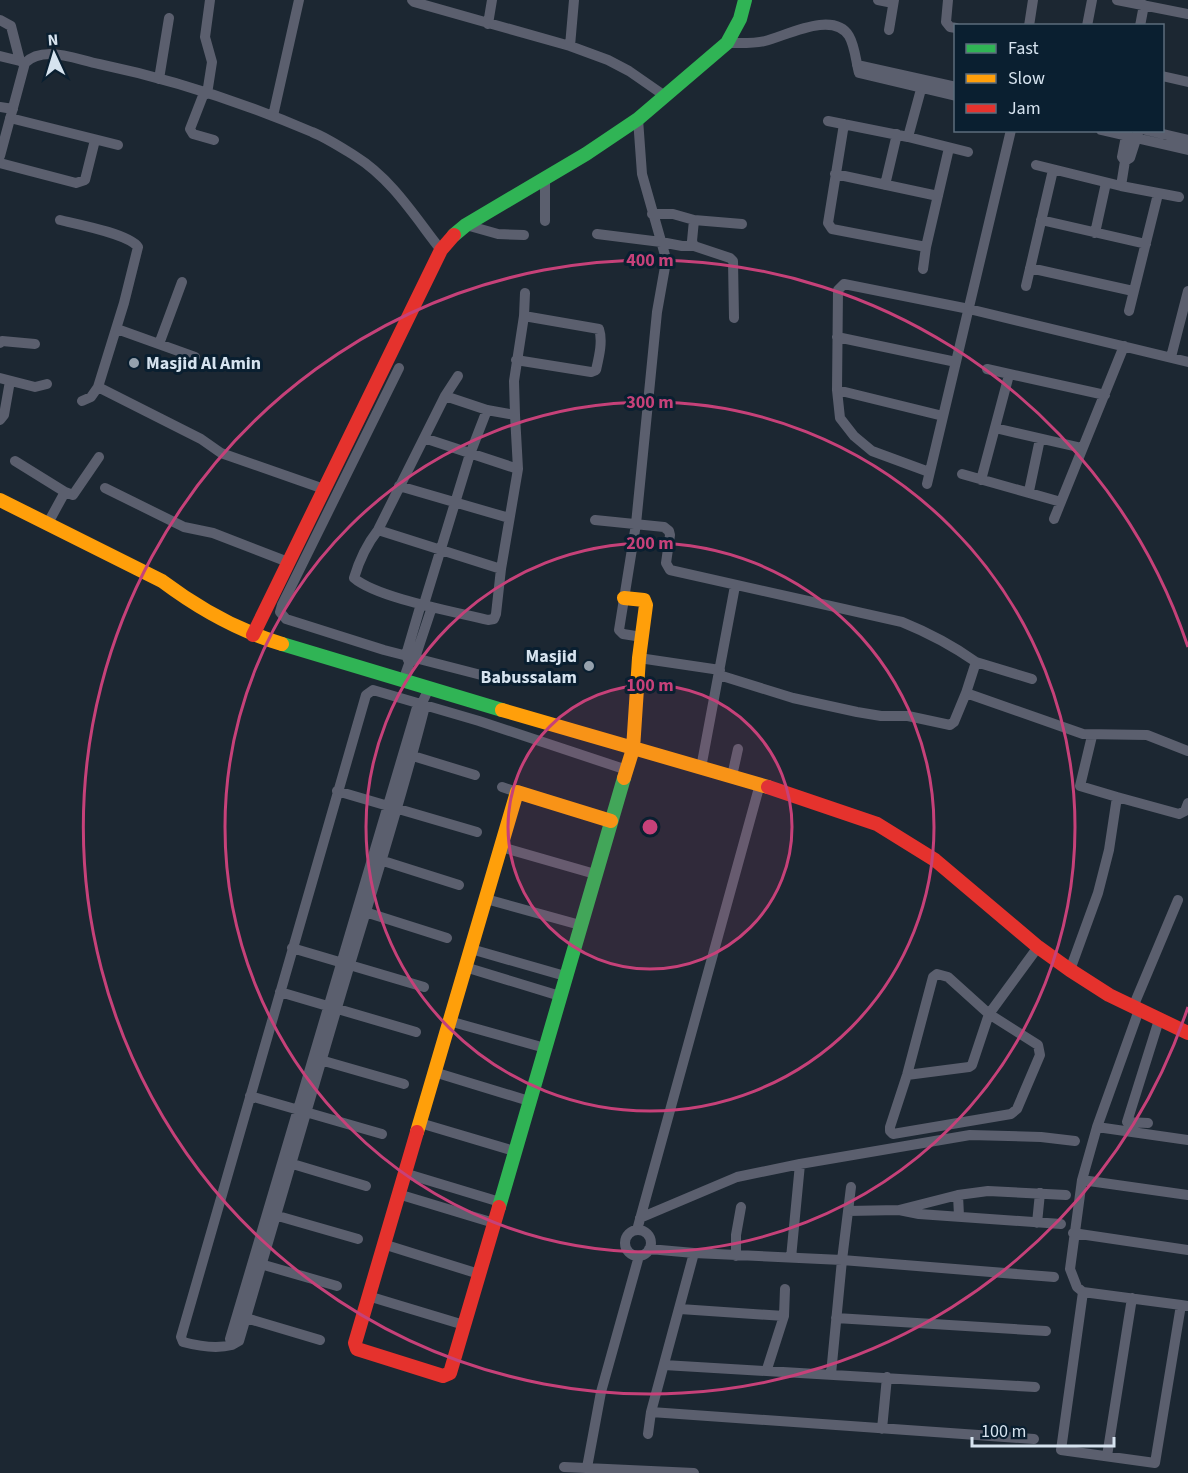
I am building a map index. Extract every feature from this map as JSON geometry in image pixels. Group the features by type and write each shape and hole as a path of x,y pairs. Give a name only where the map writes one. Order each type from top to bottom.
{"street":[{"path":"210,0 206,37 212,69 206,94 189,129 193,134 214,140"},
{"path":"273,116 299,0"},
{"path":"412,0 570,46 608,60 629,71 665,96"},
{"path":"488,24 492,0"},
{"path":"570,46 574,0"},
{"path":"256,629 441,250 466,225 586,154 638,119 727,43 740,19 745,0"},
{"path":"878,0 894,1 888,30"},
{"path":"948,0 946,22 954,28"},
{"path":"1029,24 1033,0"},
{"path":"1087,24 1092,0"},
{"path":"1117,0 1144,5 1174,5 1188,14"},
{"path":"1140,24 1144,5"},
{"path":"159,79 169,18"},
{"path":"0,20 11,26 23,62 0,156"},
{"path":"727,43 764,41 813,26 829,25 841,28 849,36 857,65 922,83 954,95"},
{"path":"0,56 23,62 38,55 52,54 159,79 273,116 315,133 372,168 405,203 441,250"},
{"path":"1164,76 1188,82"},
{"path":"922,83 954,87"},
{"path":"885,184 922,83"},
{"path":"0,106 12,114 118,145"},
{"path":"638,119 642,174 661,242 665,267 657,312 636,524 620,632 642,637"},
{"path":"828,121 968,152"},
{"path":"844,124 828,223 830,227 926,247"},
{"path":"927,484 1011,132"},
{"path":"1116,132 1132,134 1188,150"},
{"path":"1154,132 1188,140"},
{"path":"1121,186 1125,161 1130,158 1132,134"},
{"path":"0,163 82,183 85,180 95,140"},
{"path":"923,269 949,148"},
{"path":"1036,165 1106,183 1179,197"},
{"path":"1026,286 1053,170"},
{"path":"835,174 939,196"},
{"path":"545,179 545,221"},
{"path":"1095,232 1106,183"},
{"path":"1129,311 1158,194"},
{"path":"652,214 673,214 694,220 742,224"},
{"path":"60,220 123,237 134,242 138,247 117,329 98,387 91,397 82,401"},
{"path":"694,220 692,241 694,246"},
{"path":"1041,220 1146,244"},
{"path":"466,225 498,234 524,236"},
{"path":"597,234 694,246 730,258 733,261 734,318"},
{"path":"1030,268 1133,291"},
{"path":"159,344 182,282"},
{"path":"929,472 872,451 840,418 837,390 838,290 844,284 969,309 1188,362"},
{"path":"1171,357 1188,291"},
{"path":"458,376 445,396 378,530 371,538 354,578 362,585 426,605 489,620 494,619 496,614 501,569 518,469 514,381 524,316 525,293"},
{"path":"516,360 591,372 596,370 599,357 601,335 598,329 524,316"},
{"path":"117,329 195,357"},
{"path":"837,337 956,362"},
{"path":"0,342 2,340 35,344"},
{"path":"1054,519 1124,346"},
{"path":"393,807 413,756 424,699 408,667 286,619 280,612 399,368"},
{"path":"987,369 1105,395"},
{"path":"981,480 1009,375"},
{"path":"0,420 4,415 5,379 35,387 46,384"},
{"path":"98,387 201,439 221,453 324,489"},
{"path":"837,390 943,416"},
{"path":"445,396 487,410 515,416"},
{"path":"408,667 455,501 487,410"},
{"path":"995,428 1082,448"},
{"path":"424,438 518,469"},
{"path":"1029,492 1040,439"},
{"path":"15,461 73,495 99,457"},
{"path":"962,474 1061,502"},
{"path":"399,486 509,518"},
{"path":"105,488 184,527 213,533 288,562"},
{"path":"48,523 65,492"},
{"path":"0,500 157,578 185,598 256,629 408,667 485,676"},
{"path":"595,520 664,527 670,535 666,563 670,570 902,622 937,637 976,662 1032,679"},
{"path":"378,530 501,569"},
{"path":"701,768 735,586"},
{"path":"517,792 355,1342 357,1348 443,1376 450,1373 632,752 645,602 624,598"},
{"path":"639,658 719,672 793,698 857,712 880,716 908,716 950,725 954,722 966,693 976,662"},
{"path":"424,699 272,1214 239,1341 225,1346 194,1345 183,1342 181,1337 292,948 337,791 369,691 424,699 481,712 537,730 701,768 733,771 760,784 877,824 897,834 935,860 1034,952 1070,970 1109,995 1188,1032"},
{"path":"966,693 1092,736 1147,735 1188,751"},
{"path":"481,712 537,730 632,752"},
{"path":"1092,736 1079,785 1082,788 1179,814 1185,812 1188,803"},
{"path":"733,771 738,749"},
{"path":"413,756 475,776"},
{"path":"637,1230 760,784"},
{"path":"502,787 611,821"},
{"path":"337,791 477,832"},
{"path":"1070,970 1098,893 1109,850 1117,797"},
{"path":"501,847 595,874"},
{"path":"377,859 459,885"},
{"path":"486,899 580,925"},
{"path":"1083,1292 1061,1450 1155,1463 1184,1305 1083,1292 1077,1287 1070,1269 1073,1233 1082,1180 1097,1127 1136,1009 1178,900"},
{"path":"362,911 447,938"},
{"path":"292,948 424,987"},
{"path":"471,950 565,976"},
{"path":"907,1075 972,1065 989,1014 1034,952"},
{"path":"465,968 560,996"},
{"path":"937,974 948,977 989,1014 1038,1045 1040,1049 1040,1055 1014,1112 893,1134 890,1127 907,1075 933,977 937,974"},
{"path":"280,992 416,1032"},
{"path":"1148,1123 1127,1122 1160,1020"},
{"path":"449,1021 545,1048"},
{"path":"318,1059 404,1084"},
{"path":"434,1072 529,1101"},
{"path":"250,1096 382,1134"},
{"path":"420,1123 514,1151"},
{"path":"1097,1127 1188,1140"},
{"path":"640,1218 737,1177 801,1164 970,1135 1041,1137 1075,1141"},
{"path":"287,1162 366,1186"},
{"path":"791,1258 801,1164"},
{"path":"404,1173 500,1202"},
{"path":"1082,1180 1188,1195"},
{"path":"831,1374 851,1187"},
{"path":"899,1210 958,1195 988,1191 1066,1195"},
{"path":"1037,1223 1040,1193"},
{"path":"398,1194 494,1223"},
{"path":"958,1195 959,1216"},
{"path":"736,1256 736,1235 741,1207"},
{"path":"848,1211 899,1210 919,1214 1061,1224"},
{"path":"272,1214 358,1239"},
{"path":"639,1256 627,1250 626,1237 631,1232 637,1230 644,1232 650,1242 649,1249"},
{"path":"1073,1233 1188,1250"},
{"path":"383,1244 479,1274"},
{"path":"586,1470 601,1392 639,1256 649,1249 736,1256 842,1260 1054,1277"},
{"path":"648,1434 651,1412 694,1253"},
{"path":"232,1345 230,1338 258,1264"},
{"path":"258,1264 337,1286"},
{"path":"767,1369 784,1316 785,1289"},
{"path":"368,1296 464,1325"},
{"path":"1107,1456 1132,1298"},
{"path":"680,1309 784,1316"},
{"path":"246,1318 320,1340"},
{"path":"836,1318 1046,1331"},
{"path":"664,1365 767,1369 1035,1387"},
{"path":"882,1429 887,1377"},
{"path":"651,1412 1034,1439"},
{"path":"564,1467 586,1470 694,1473"}],"traffic: fast":[{"path":"454,235 466,225 586,154 638,119 727,43 740,19 745,0"},
{"path":"282,644 502,710"},
{"path":"499,1207 624,778"}],"traffic: slow":[{"path":"0,500 162,581 219,618 282,644"},
{"path":"624,598 644,600 646,605 639,658 633,749 624,778"},
{"path":"502,710 768,787"},
{"path":"417,1132 517,792 611,821"}],"traffic: jam":[{"path":"253,635 441,250 454,235"},
{"path":"768,787 877,824 935,860 1038,947 1070,970 1109,995 1188,1033"},
{"path":"417,1132 355,1343 357,1349 443,1376 450,1373 499,1207"}],"place":[{"name":"Masjid Al Amin","path":"134,363"},
{"name":"Masjid Babussalam","path":"589,666"}]}
